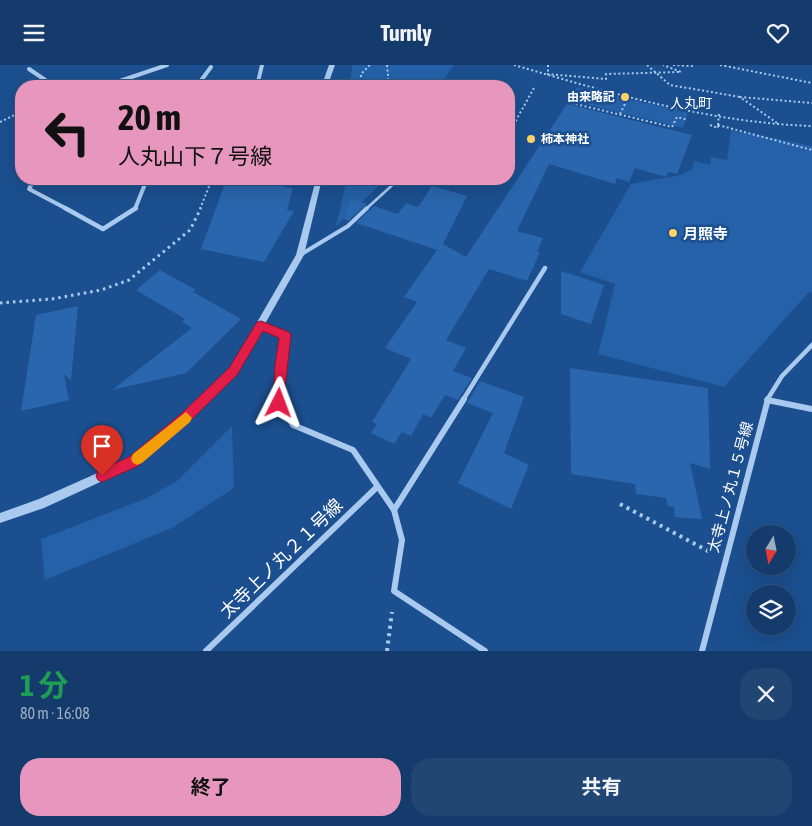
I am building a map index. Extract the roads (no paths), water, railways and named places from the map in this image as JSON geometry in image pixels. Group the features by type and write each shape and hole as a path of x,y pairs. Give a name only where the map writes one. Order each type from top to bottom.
{"street":[{"path":"123,80 167,65"},
{"path":"258,80 262,65"},
{"path":"327,80 332,65"},
{"path":"201,80 211,67"},
{"path":"29,69 45,80"},
{"path":"31,185 29,189 103,229 136,210 145,185"},
{"path":"0,518 40,503 134,462 185,418 233,371 300,255 318,185"},
{"path":"394,510 545,268"},
{"path":"261,325 285,335 280,365 279,403 293,425 353,450 376,487 394,510 402,540 394,591 485,651"},
{"name":"太寺上ノ丸１５号線","path":"702,651 724,559 767,400 782,376 812,345"},
{"path":"767,400 812,409"},
{"name":"太寺上ノ丸２１号線","path":"206,651 376,487"}],"lane":[{"path":"300,255 348,226 392,185"}],"place":[{"name":"由来略記","path":"625,97"},
{"name":"柿本神社","path":"531,139"},
{"name":"月照寺","path":"673,233"}],"district":[{"name":"人丸町","path":"691,103"}]}
